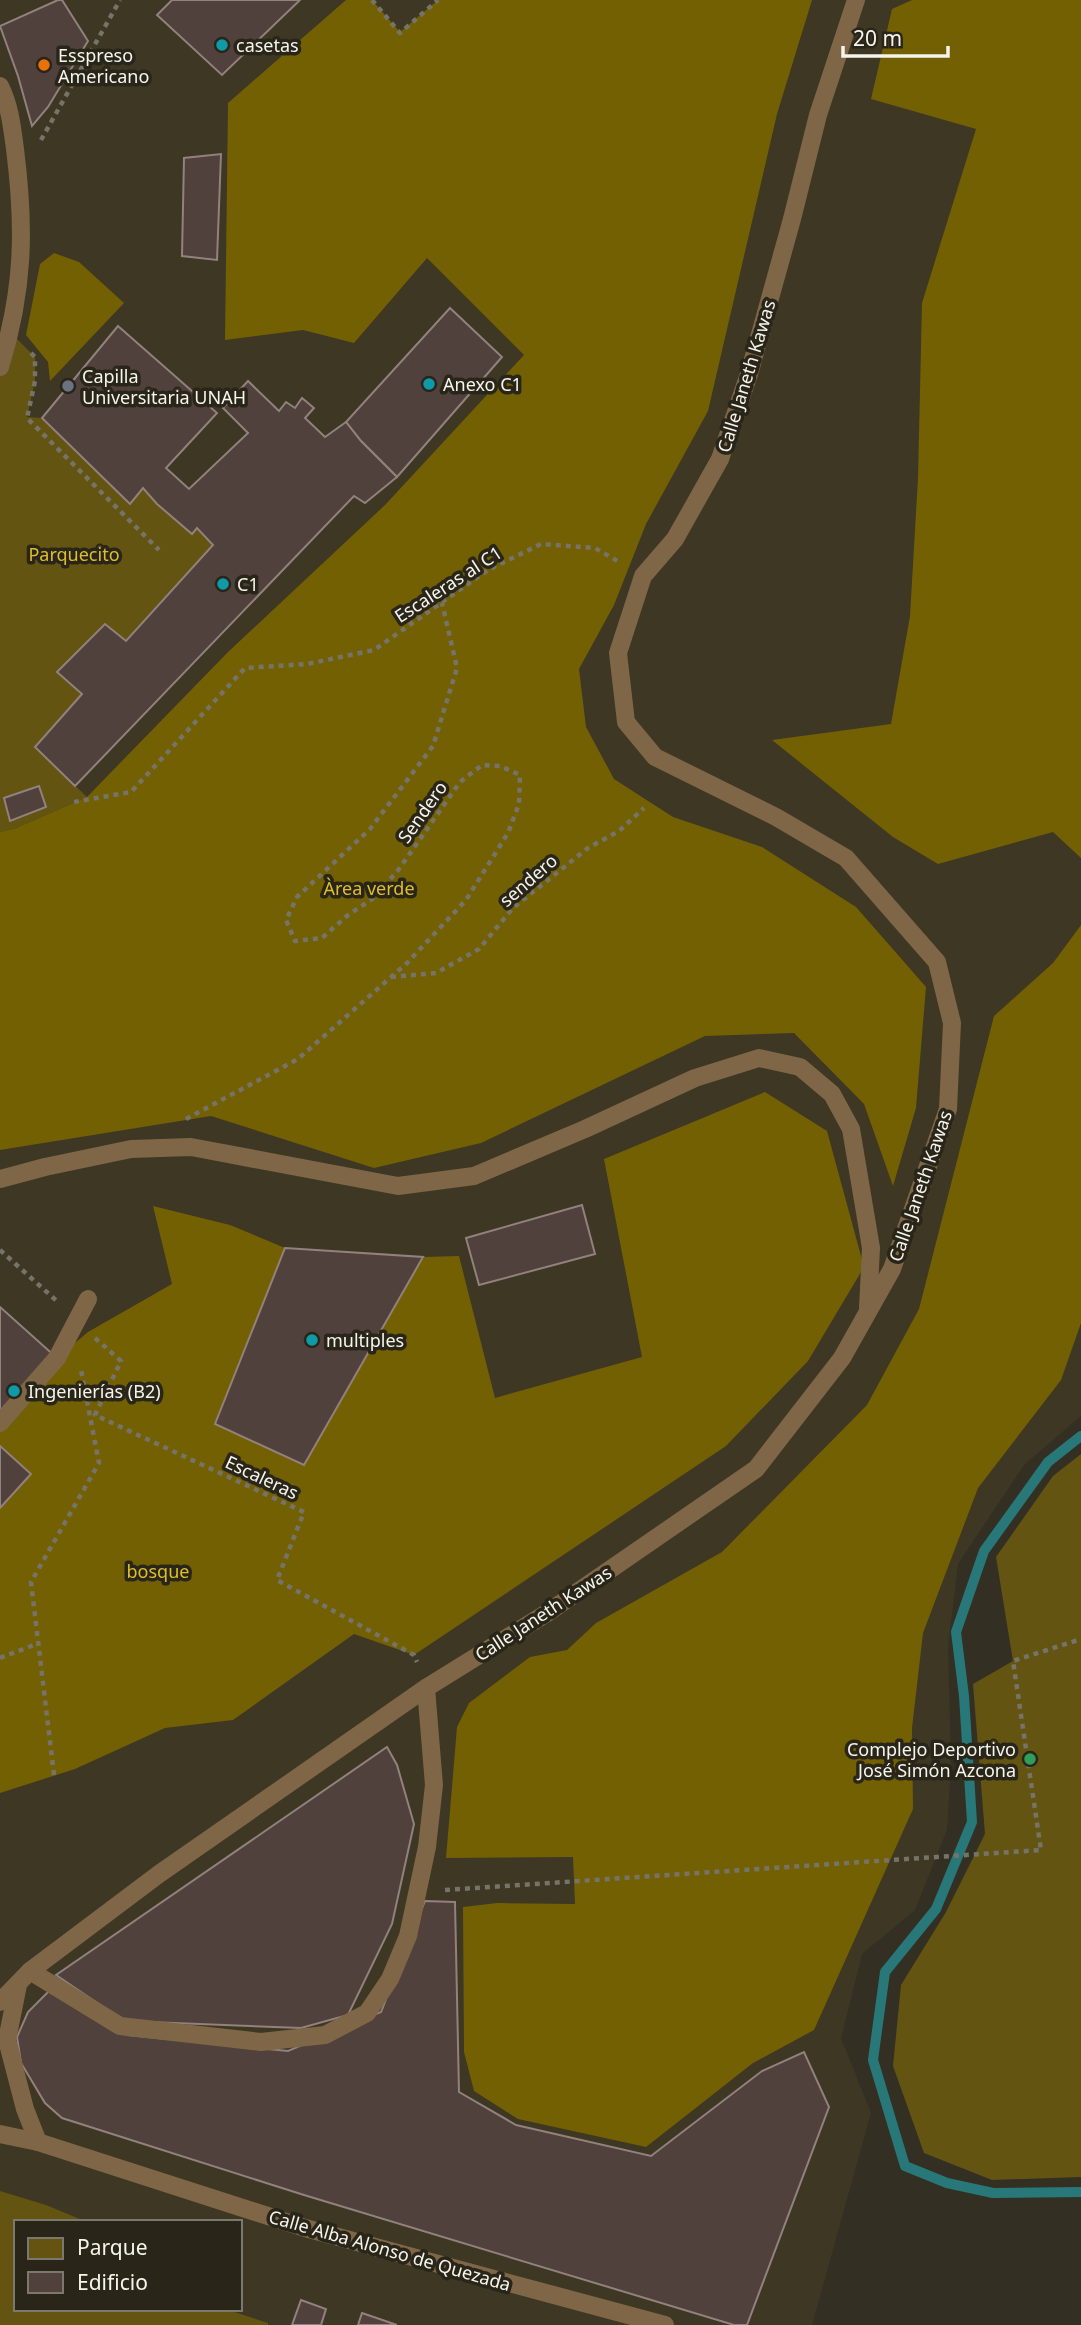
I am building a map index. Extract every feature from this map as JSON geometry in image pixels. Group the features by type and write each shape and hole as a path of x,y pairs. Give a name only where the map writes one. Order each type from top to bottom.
{"lane":[{"name":"Calle Janeth Kawas","path":"18,1985 30,1971 159,1874 426,1688 547,1613 756,1469 842,1358 892,1269 948,1109 952,1023 937,962 846,858 776,817 655,757 626,722 618,653 643,576 675,539 720,459 749,374 818,115 856,0"},
{"path":"0,86 8,102 22,204 18,298 0,367"},
{"path":"0,1179 131,1149 191,1147 398,1186 474,1176 585,1129 695,1077 759,1058 800,1067 832,1094 851,1129 871,1248 867,1315"},
{"path":"0,1423 83,1326 88,1299"},
{"path":"30,1971 120,2026 261,2042 325,2035 367,2013 390,1979 408,1936 428,1847 434,1785 426,1688"},
{"path":"0,2002 18,1985"},
{"path":"0,2018 18,1985"},
{"path":"18,1985 7,2040 15,2075 38,2141"},
{"path":"0,2120 38,2141"},
{"path":"0,2134 38,2141"},
{"name":"Calle Alba Alonso de Quezada","path":"38,2141 305,2228 665,2325"}],"path":[{"path":"372,0 400,33 438,0"},
{"path":"19,180 117,1"},
{"path":"11,332 35,357 35,381 27,418 159,550"},
{"name":"Escaleras al C1","path":"74,802 131,792 245,668 307,664 374,650 488,570 541,544 595,548 643,576"},
{"name":"Sendero","path":"178,1124 298,1059 391,977 466,900 508,833 519,804 520,775 500,766 482,765 460,782 400,869 375,897 348,915 322,938 295,941 286,920 297,897 370,829 433,746 457,668 442,604"},
{"name":"sendero","path":"391,977 436,973 479,949 513,908 588,848 619,831 644,808"},
{"path":"0,1250 83,1326 81,1371 99,1463 32,1582 54,1775"},
{"name":"Escaleras","path":"83,1326 121,1361 95,1415 304,1512 277,1580 414,1655"},
{"path":"419,1891 1041,1850 1013,1661 1081,1639"},
{"path":"0,1658 39,1643"}],"shaded area":[{"path":"0,0 1081,0 1081,1416 1024,1465 958,1564 948,1646 951,1767 947,1830 915,1910 862,1954 841,2038 871,2113 812,2325 0,2325"}],"green space":[{"name":"Àrea verde","path":"346,0 372,0 400,32 438,0 812,0 777,114 708,411 646,524 614,605 579,669 586,727 614,779 673,817 762,847 856,907 926,987 916,1108 893,1186 864,1104 794,1033 705,1036 481,1143 374,1168 211,1116 0,1150 0,832 16,828 87,797 228,652 385,505 524,355 427,258 354,343 303,330 225,340 228,103"},
{"path":"912,0 1081,0 1081,858 1053,832 938,864 893,837 772,740 891,724 910,616 918,478 922,303 976,129 871,99 892,9"},
{"path":"54,253 79,262 124,303 50,381 48,362 26,335 40,264"},
{"name":"Parquecito","path":"11,333 35,357 35,381 27,417 42,418 130,504 143,488 157,504 197,528 213,545 126,641 105,624 58,672 82,694 35,747 87,797 16,828 0,832 0,367"},
{"path":"1081,925 1081,1323 1061,1380 978,1488 923,1633 912,1728 913,1809 814,2030 753,2063 646,2147 518,2119 474,2091 464,2052 463,1907 497,1903 575,1904 573,1857 446,1858 457,1727 469,1703 530,1657 567,1650 596,1623 722,1552 867,1405 919,1309 994,1016 1053,963"},
{"name":"bosque","path":"765,1092 827,1131 864,1267 808,1361 726,1446 414,1655 354,1634 233,1720 165,1728 75,1769 0,1793 0,1427 57,1358 88,1332 172,1284 153,1206 230,1225 285,1248 215,1424 304,1465 423,1257 459,1256 495,1398 642,1357 604,1159"},
{"name":"Complejo Deportivo José Simón Azcona","path":"1081,1454 1081,2177 992,2180 924,2153 893,2066 901,1985 946,1912 985,1834 973,1684 1013,1661 996,1557 1053,1476"},
{"path":"0,2191 46,2205 82,2220 14,2220 14,2311 231,2311 268,2323 268,2325 0,2325"}],"building":[{"name":"Esspreso Americano","path":"62,0 88,41 48,107 32,126 0,26"},
{"name":"casetas","path":"172,0 300,0 222,75 157,15"},
{"path":"221,154 217,260 182,256 184,158"},
{"name":"Anexo C1","path":"450,308 502,357 397,477 346,422"},
{"name":"C1","path":"118,326 217,413 166,468 189,489 248,433 223,408 248,381 279,411 286,402 295,408 302,398 314,408 305,418 325,437 346,422 397,477 365,503 354,496 75,786 35,747 82,694 57,672 105,624 126,641 213,545 197,528 192,534 143,488 130,504 42,418"},
{"path":"39,786 46,807 10,821 4,798"},
{"path":"582,1205 595,1254 479,1285 466,1238"},
{"name":"multiples","path":"285,1248 423,1257 304,1465 215,1424"},
{"name":"Ingenierías (B2)","path":"0,1307 57,1358 0,1423"},
{"path":"0,1446 31,1474 0,1508"},
{"path":"387,1747 397,1765 414,1824 392,1924 348,2015 301,2028 124,2021 56,1975"},
{"path":"425,1901 455,1902 459,2092 516,2125 651,2156 762,2071 804,2052 829,2107 747,2325 734,2325 304,2195 62,2118 45,2103 21,2063 17,2037 28,2012 49,1991 127,2035 288,2051 381,2012"},
{"path":"301,2300 326,2309 321,2325 292,2325"},
{"path":"362,2313 397,2325 358,2325"}],"waterway":[{"path":"1081,1436 1048,1462 984,1551 956,1632 964,1696 972,1822 936,1909 885,1972 873,2060 905,2166 947,2183 993,2193 1081,2192"}],"place":[{"name":"casetas","path":"222,45"},
{"name":"Esspreso Americano","path":"44,65"},
{"name":"Anexo C1","path":"429,384"},
{"name":"Capilla Universitaria UNAH","path":"68,386"},
{"name":"C1","path":"223,584"},
{"name":"multiples","path":"312,1340"},
{"name":"Ingenierías (B2)","path":"14,1391"},
{"name":"Complejo Deportivo José Simón Azcona","path":"1030,1759"}]}
